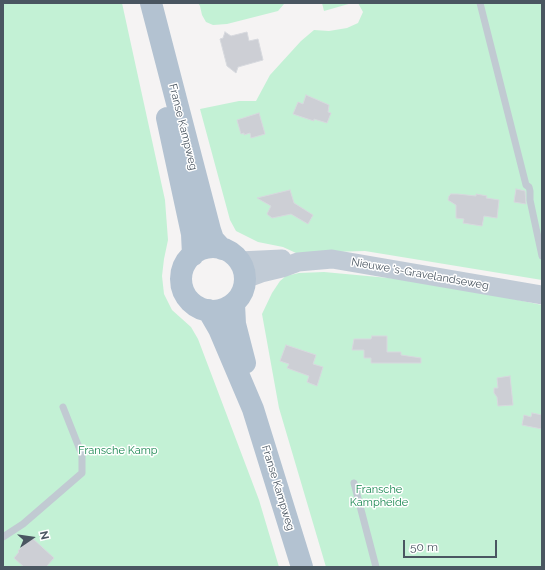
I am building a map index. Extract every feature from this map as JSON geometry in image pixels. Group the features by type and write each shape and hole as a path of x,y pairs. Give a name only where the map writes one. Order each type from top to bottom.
{"main road":[{"name":"Franse Kampweg","path":"143,3 192,234 193,255"},
{"name":"Franse Kampweg","path":"151,3 210,230 213,239 222,249"},
{"path":"215,247 222,249 227,250 237,257 242,270 244,288 234,304 222,310 203,309 194,304 187,297 183,288 183,269 193,255 204,249 215,247"},
{"name":"Nieuwe 's-Gravelandseweg","path":"242,270 261,273 298,262 332,258 542,295"},
{"name":"Franse Kampweg","path":"234,304 235,324 247,372 253,409"},
{"name":"Franse Kampweg","path":"208,310 219,329 253,409 302,567"}],"lane":[{"path":"480,3 526,185 529,187 530,191 530,200 542,256"},
{"path":"3,537 23,524 82,473 82,454 63,407"},
{"path":"354,483 376,567"}],"green space":[{"name":"Fransche Kamp","path":"3,3 122,3 165,200 168,240 162,276 164,294 172,310 191,327 198,339 259,500 279,567 3,567"},
{"path":"198,3 284,4 278,11 227,24 213,25 206,22"},
{"path":"322,3 352,3 324,11"},
{"path":"358,3 542,3 542,280 365,251 296,253 283,247 258,242 236,231 230,220 200,109 239,101 256,101 270,75 301,41 314,30 329,31 347,28 358,23 363,12"},
{"name":"Fransche Kampheide","path":"324,272 432,282 542,305 542,567 326,567 279,408 262,314 272,293 280,281 286,276 299,273"}],"building":[{"path":"225,32 231,36 247,32 249,41 258,39 263,60 238,67 236,73 227,66 220,39 223,38"},
{"path":"306,95 329,105 328,112 331,113 327,123 314,119 314,121 293,114 298,102 303,104"},
{"path":"259,113 265,134 251,138 250,133 244,135 244,133 241,134 237,120"},
{"path":"516,189 525,191 526,204 514,202"},
{"path":"290,190 294,203 313,215 308,224 291,214 272,218 267,214 271,206 257,198"},
{"path":"451,194 476,196 476,194 487,196 486,198 499,200 497,218 484,216 482,226 463,223 464,219 456,218 456,205 448,200"},
{"path":"372,336 387,336 387,352 401,352 401,355 421,358 421,363 371,363 371,358 364,358 364,350 352,350 354,339 371,339"},
{"path":"286,345 316,355 313,364 323,367 317,386 307,382 309,376 287,368 289,364 280,361"},
{"path":"510,376 513,405 498,406 497,397 494,393 494,388 498,388 497,378"},
{"path":"532,413 542,415 542,429 522,425 524,415 531,417"},
{"path":"31,537 54,558 46,567 24,567 14,558 19,552 18,551"}]}
